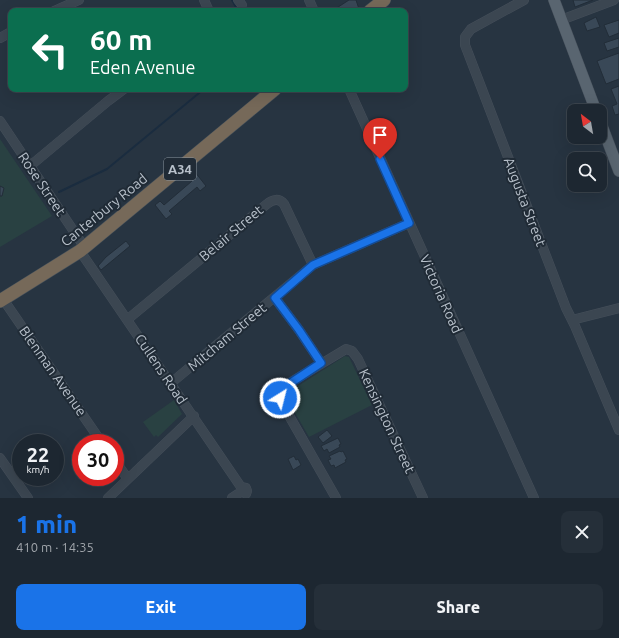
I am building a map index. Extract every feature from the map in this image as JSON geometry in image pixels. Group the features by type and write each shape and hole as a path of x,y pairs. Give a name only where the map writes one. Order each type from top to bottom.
{"highway":[{"path":"374,8 384,0"},
{"name":"Canterbury Road","path":"1,300 82,249 271,92"}],"main road":[{"path":"554,0 593,104"},
{"path":"607,139 619,171"}],"street":[{"path":"61,8 79,0"},
{"name":"Augusta Street","path":"524,0 472,29 467,34 465,41 563,301 619,430"},
{"path":"561,20 614,0"},
{"path":"30,166 120,92"},
{"name":"Victoria Road","path":"350,92 534,498"},
{"name":"Rose Street","path":"0,121 82,249"},
{"name":"Belair Street","path":"128,319 267,204 275,200 284,204 313,265"},
{"name":"Mitcham Street","path":"171,383 313,265 409,223"},
{"name":"Cullens Road","path":"82,249 194,416 241,494"},
{"path":"275,298 321,363 283,388 279,394 281,402 336,498"},
{"name":"Blenman Avenue","path":"1,300 96,434"},
{"path":"572,320 619,308"},
{"name":"Kensington Street","path":"321,363 346,349 352,351 358,359 423,498"},
{"path":"108,498 194,416"},
{"path":"0,458 28,498"},
{"path":"124,473 128,479"}],"green space":[{"path":"0,139 52,216 0,247"},
{"path":"345,356 349,357 372,405 309,437 286,397 287,393"},
{"path":"174,400 182,414 158,437 156,435 154,437 143,422"}],"building":[{"path":"349,0 356,0 359,8 337,8"},
{"path":"573,0 593,0 575,7"},
{"path":"596,17 600,27 587,31 584,23"},
{"path":"619,20 619,33 609,37 604,25"},
{"path":"619,38 619,47 607,51 604,43"},
{"path":"619,53 619,79 606,84 597,61"},
{"path":"619,86 619,114 615,115 612,106 617,104 611,89"},
{"path":"195,172 206,186 200,191 197,187 169,211 172,214 166,219 155,205 160,201 164,205 192,181 189,177"},
{"path":"0,186 4,188 2,196 0,196"},
{"path":"126,241 130,246 101,270 98,266 106,257"},
{"path":"327,430 332,436 323,443 318,437"},
{"path":"338,438 341,444 339,445 340,447 329,453 327,449 324,451 321,446"},
{"path":"343,451 347,459 345,460 346,462 335,468 334,465 331,466 328,460 331,459 329,456"},
{"path":"294,456 296,460 298,459 301,465 293,470 288,459"}],"waterway":[{"path":"232,0 236,8"},
{"path":"59,192 107,169 200,92"}],"route":[{"path":"280,398 279,394 283,388 321,363 275,298 313,265 409,223 380,159"}]}
